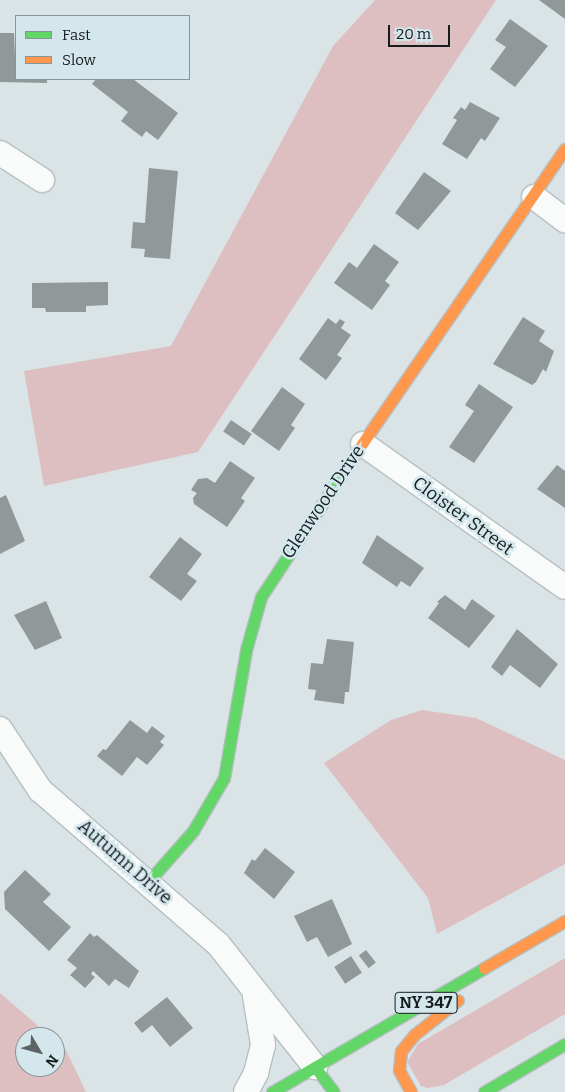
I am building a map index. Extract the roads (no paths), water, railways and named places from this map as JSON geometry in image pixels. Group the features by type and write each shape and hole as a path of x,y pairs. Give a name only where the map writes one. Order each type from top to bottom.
{"main road":[{"name":"Glenwood Drive","path":"148,882 193,831 224,778 246,650 261,597 297,538 470,284 534,197 565,149"},
{"name":"NY 347","path":"272,1092 565,921"},
{"path":"411,1092 399,1070 399,1059 406,1043 536,938"},
{"path":"484,1092 565,1044"},
{"path":"315,1067 334,1092"},
{"path":"505,1092 516,1072"}],"street":[{"path":"0,153 42,180"},
{"path":"534,197 565,220"},
{"name":"Cloister Street","path":"362,444 565,587"},
{"name":"Autumn Drive","path":"0,729 40,790 218,944 315,1067"},
{"name":"Autumn Drive","path":"246,1092 258,1067 263,1045 254,992"}]}
